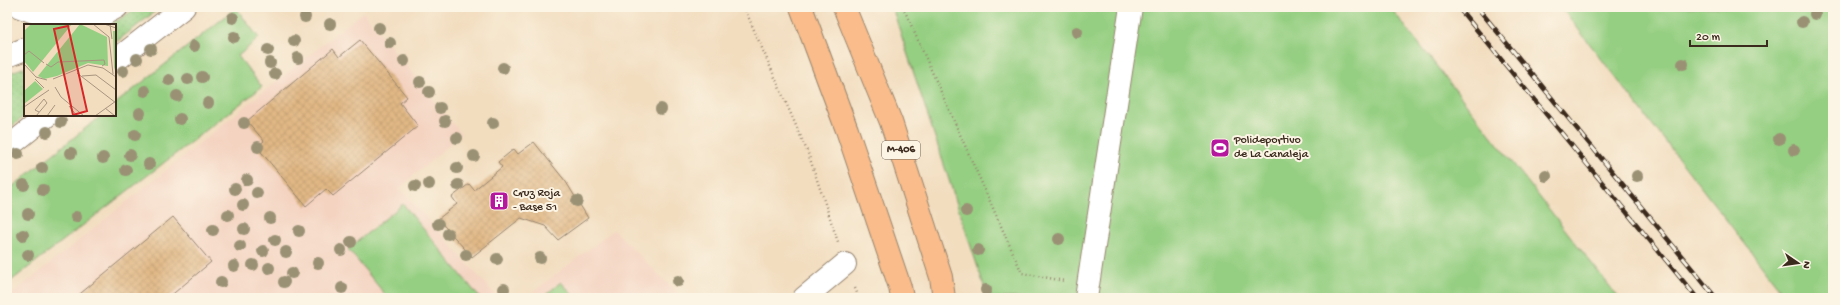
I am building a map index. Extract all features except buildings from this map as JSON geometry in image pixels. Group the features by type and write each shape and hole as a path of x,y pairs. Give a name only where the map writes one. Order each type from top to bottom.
{"highway":[{"path":"801,7 875,209 900,287 902,298"},
{"name":"M-406","path":"844,7 891,122 941,277 944,298"}],"street":[{"path":"20,7 50,18 89,23 116,7"},
{"path":"116,60 184,7"},
{"path":"1087,292 1131,7"},
{"path":"7,56 24,49"},
{"path":"7,148 47,116"},
{"path":"804,298 845,264"}],"path":[{"path":"744,7 808,153 845,264 859,298"},
{"path":"903,7 1022,273 1087,292"}],"shaded area":[{"path":"363,12 461,134 400,188 498,298 7,298"},
{"path":"614,230 682,298 525,298"}],"green space":[{"path":"139,7 161,7 116,42 116,24 112,24"},
{"name":"Polideportivo de La Canaleja","path":"892,7 1390,7 1619,298 985,298 985,289"},
{"path":"1561,7 1833,7 1833,298 1787,298"},
{"path":"236,8 259,38 238,56 262,87 7,284 7,191 101,116 116,116 116,103"},
{"path":"24,67 25,116 7,130 7,74"},
{"path":"403,204 480,298 388,298 348,249"},
{"path":"561,282 575,298 542,298"}],"railway":[{"path":"1458,7 1697,298"},
{"path":"1477,7 1716,298"}],"place":[{"name":"Polideportivo de La Canaleja","path":"1220,148"},
{"name":"Cruz Roja - Base 51","path":"499,201"}]}
